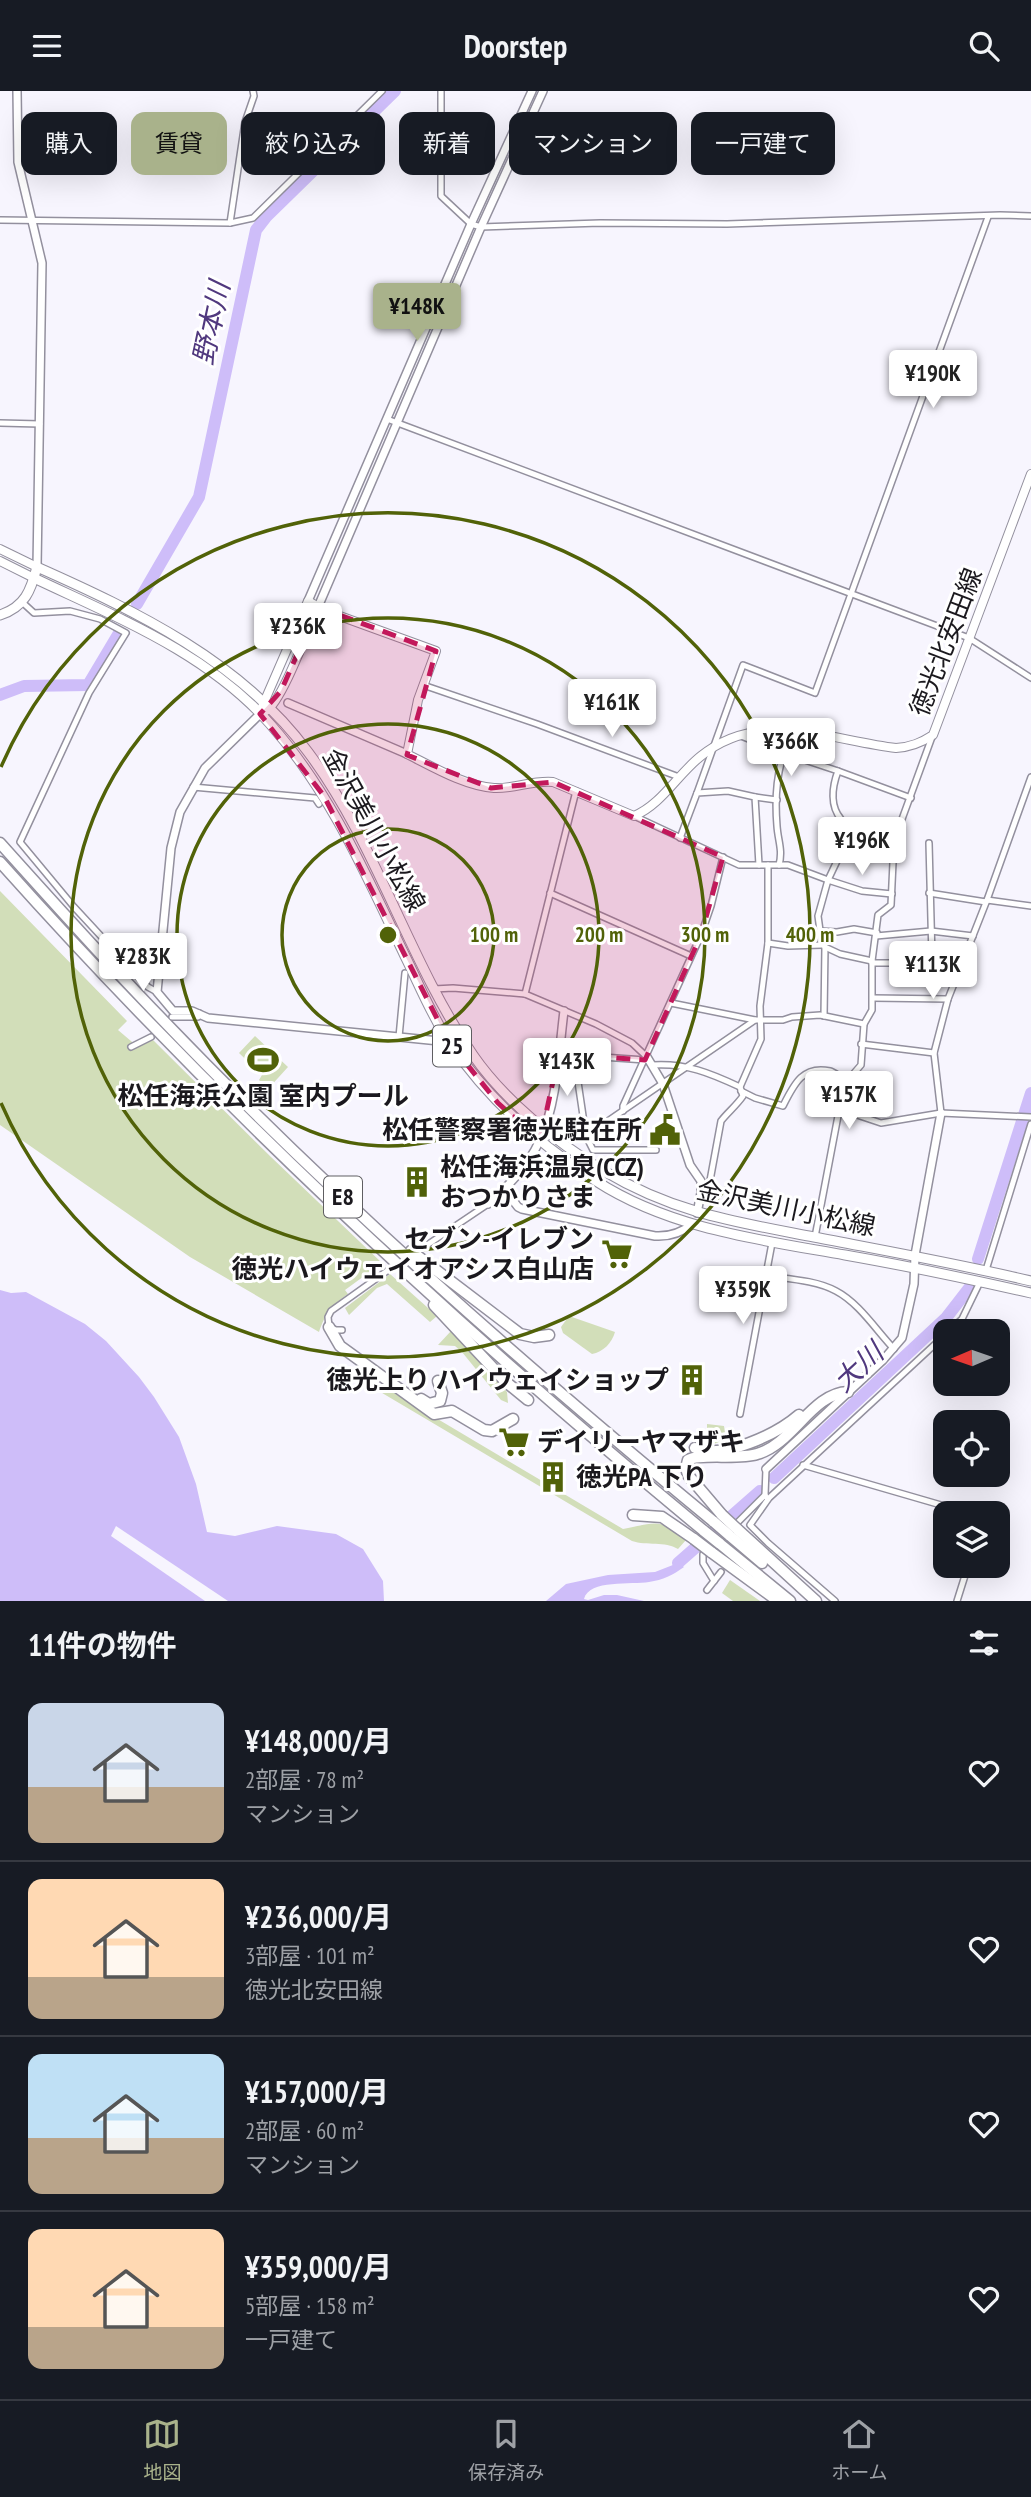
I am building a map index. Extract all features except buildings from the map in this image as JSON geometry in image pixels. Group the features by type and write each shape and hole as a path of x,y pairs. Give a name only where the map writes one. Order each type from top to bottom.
{"highway":[{"name":"E8","path":"0,843 158,1016 323,1178 526,1362 718,1519 810,1601"},
{"name":"E8","path":"0,862 149,1024 314,1187 504,1359 704,1531 715,1548 790,1601"},
{"path":"323,1178 403,1245 520,1333 534,1337 549,1335"},
{"path":"314,1187 506,1382 528,1400"},
{"path":"329,1327 342,1344 429,1404 438,1402 441,1397 438,1381"},
{"path":"329,1327 340,1346 434,1413 452,1411 484,1430 492,1431 513,1419"},
{"path":"695,1448 705,1451 721,1450 763,1437 791,1422 827,1390 837,1387 848,1392"},
{"path":"718,1519 688,1475 688,1460 694,1457 733,1458 764,1452 778,1443 828,1397 839,1392 848,1392"},
{"path":"633,1515 662,1517 694,1539 715,1548 778,1601"},
{"path":"733,1532 816,1601"}],"main road":[{"name":"徳光北安田線","path":"634,816 651,806 691,763 712,746 756,730 776,729 896,748 923,742 933,734 1031,474"},
{"path":"0,549 37,566 32,588 22,602 10,612 0,615"},
{"path":"0,561 34,578"},
{"name":"金沢美川小松線","path":"37,566 75,583 190,644 267,706 308,751 352,822 434,989 475,1057 499,1086 544,1129 625,1182 665,1202 696,1213 915,1255 1031,1281"},
{"name":"金沢美川小松線","path":"34,578 163,640 210,671 260,713 289,747 324,796 362,865 449,1042 498,1104 540,1141 597,1182 655,1211 693,1224 772,1243 915,1267 1031,1293"},
{"path":"267,706 308,601 436,651 423,685 407,754 459,778 491,788 541,781 553,782 634,816"},
{"path":"260,713 281,691 318,607"}],"street":[{"path":"17,91 18,162 24,194 34,220 42,263 37,566"},
{"path":"230,223 245,122 253,91"},
{"path":"0,220 230,223 253,218 382,91"},
{"path":"441,91 441,196 471,224 481,227 1031,216"},
{"path":"308,601 471,224 532,91"},
{"path":"318,607 481,227 543,91"},
{"path":"680,838 743,665 815,693 988,217"},
{"path":"387,419 969,638 1031,678"},
{"path":"0,423 40,424"},
{"path":"22,602 34,613 70,611 100,619 126,633 89,693 20,842 74,907 148,987 157,992 173,1011 199,1013 208,1018 449,1042"},
{"path":"423,685 679,777"},
{"path":"288,703 407,754"},
{"path":"157,992 171,848 180,812 192,787 218,754 260,713"},
{"path":"559,1054 689,1066 755,1098 783,1105 793,1085 811,1070 830,1071 848,1080 861,1065 864,1024 872,1010 872,962 878,915 891,905 894,841 933,734"},
{"path":"738,735 911,798"},
{"path":"779,865 782,844 778,838 776,824 778,771 785,753"},
{"path":"824,1016 824,946 818,916 828,880 837,861 841,819 834,811 833,783 838,771"},
{"path":"835,1601 750,1525 767,1497 766,1469 894,1349 904,1331 941,1113 934,1053 947,999 987,901 1031,777"},
{"path":"192,787 315,798 319,804"},
{"path":"525,995 576,791"},
{"path":"696,793 728,791 777,800"},
{"path":"755,796 759,865"},
{"path":"634,816 739,865 779,865 796,868 862,891 892,894"},
{"path":"840,838 894,841"},
{"path":"929,843 932,958"},
{"path":"623,1111 623,1106 648,1061 691,956 711,905 723,857"},
{"path":"701,1192 709,1186 721,1121 726,1114 734,1110 743,1096 741,1089 761,1039 758,1020 768,943 768,865"},
{"path":"550,893 691,956"},
{"path":"929,893 1031,906"},
{"path":"820,931 854,929 877,934 931,931 973,936"},
{"path":"768,943 824,946 840,954 872,962 893,963 932,958 962,963"},
{"path":"399,1037 405,973"},
{"path":"434,989 453,988 525,995 596,1024 632,1043 663,1084 690,1165 701,1181 696,1213"},
{"path":"873,998 947,999"},
{"path":"671,1003 758,1020 824,1016 864,1024"},
{"path":"424,1247 505,1190 540,1141 559,1054 564,1011"},
{"path":"172,1017 198,1017 199,1013"},
{"path":"586,1136 758,1020"},
{"path":"131,1047 151,1037"},
{"path":"861,1044 934,1053"},
{"path":"574,1055 586,1136 593,1150 656,1150"},
{"path":"815,1237 845,1079"},
{"path":"839,1109 881,1123 941,1113 1019,1115 1030,1119 986,1270"},
{"path":"505,1190 518,1207 523,1209 655,1236 666,1237 683,1232 693,1224"},
{"path":"740,1413 772,1243"},
{"path":"342,1329 336,1331 329,1327 328,1317 331,1311 387,1271"},
{"path":"766,1276 824,1286 836,1291 860,1310 894,1349"},
{"path":"962,1319 980,1281"},
{"path":"714,1581 703,1563 703,1554 933,1346"},
{"path":"803,1465 933,1503"},
{"path":"707,1590 721,1572"},
{"path":"957,1601 964,1578"}],"highlighted area":[{"path":"318,607 436,651 407,755 491,788 553,782 723,857 701,935 645,1060 559,1054 540,1141 498,1103 449,1042 324,796 260,714 281,691"}],"green space":[{"path":"0,891 127,1021 118,1030 138,1047 153,1040 382,1263 345,1290 348,1294 330,1310 319,1332 190,1257 0,1125"},
{"name":"松任海浜公園 室内プール","path":"255,1036 288,1067 268,1089 259,1080 262,1075 239,1053"},
{"path":"390,1274 437,1316 430,1322 387,1284 377,1288 349,1315 345,1308"},
{"path":"569,1316 615,1332 614,1336 603,1349 592,1354 563,1333 561,1327"},
{"path":"451,1331 507,1392 508,1403 501,1400 455,1346 438,1345"},
{"path":"372,1380 623,1529 663,1525 686,1540 678,1549 632,1541 372,1387"},
{"path":"707,1424 724,1426 726,1440 707,1446"},
{"path":"730,1580 760,1601 733,1601 722,1593"}],"shaded area":[{"path":"0,1290 11,1293 26,1292 85,1324 106,1341 139,1377 179,1437 196,1484 207,1532 235,1536 277,1526 336,1534 363,1549 383,1581 384,1601 0,1601"},
{"path":"678,1563 684,1567 672,1575 649,1582 594,1588 584,1599 617,1595 644,1601 546,1601 566,1584 608,1575 655,1572"}],"pier":[{"path":"116,1526 228,1601 205,1601 111,1536"}],"waterway":[{"name":"野本川","path":"137,604 199,497 256,230 266,217 395,91"},
{"name":"野本川","path":"0,695 24,686 88,685 119,633"},
{"name":"大川","path":"978,1259 1031,1093"},
{"name":"大川","path":"774,1478 946,1318 970,1287"},
{"name":"大川","path":"678,1563 760,1491"}],"place":[{"name":"松任海浜公園 室内プール","path":"263,1060"},
{"name":"松任警察署徳光駐在所","path":"665,1130"},
{"name":"松任海浜温泉(CCZ) おつかりさま","path":"417,1182"},
{"name":"セブン-イレブン 徳光ハイウェイオアシス白山店","path":"617,1254"},
{"name":"徳光上り ハイウェイショップ","path":"692,1380"},
{"name":"デイリーヤマザキ","path":"514,1442"},
{"name":"徳光PA 下り","path":"553,1477"}]}
